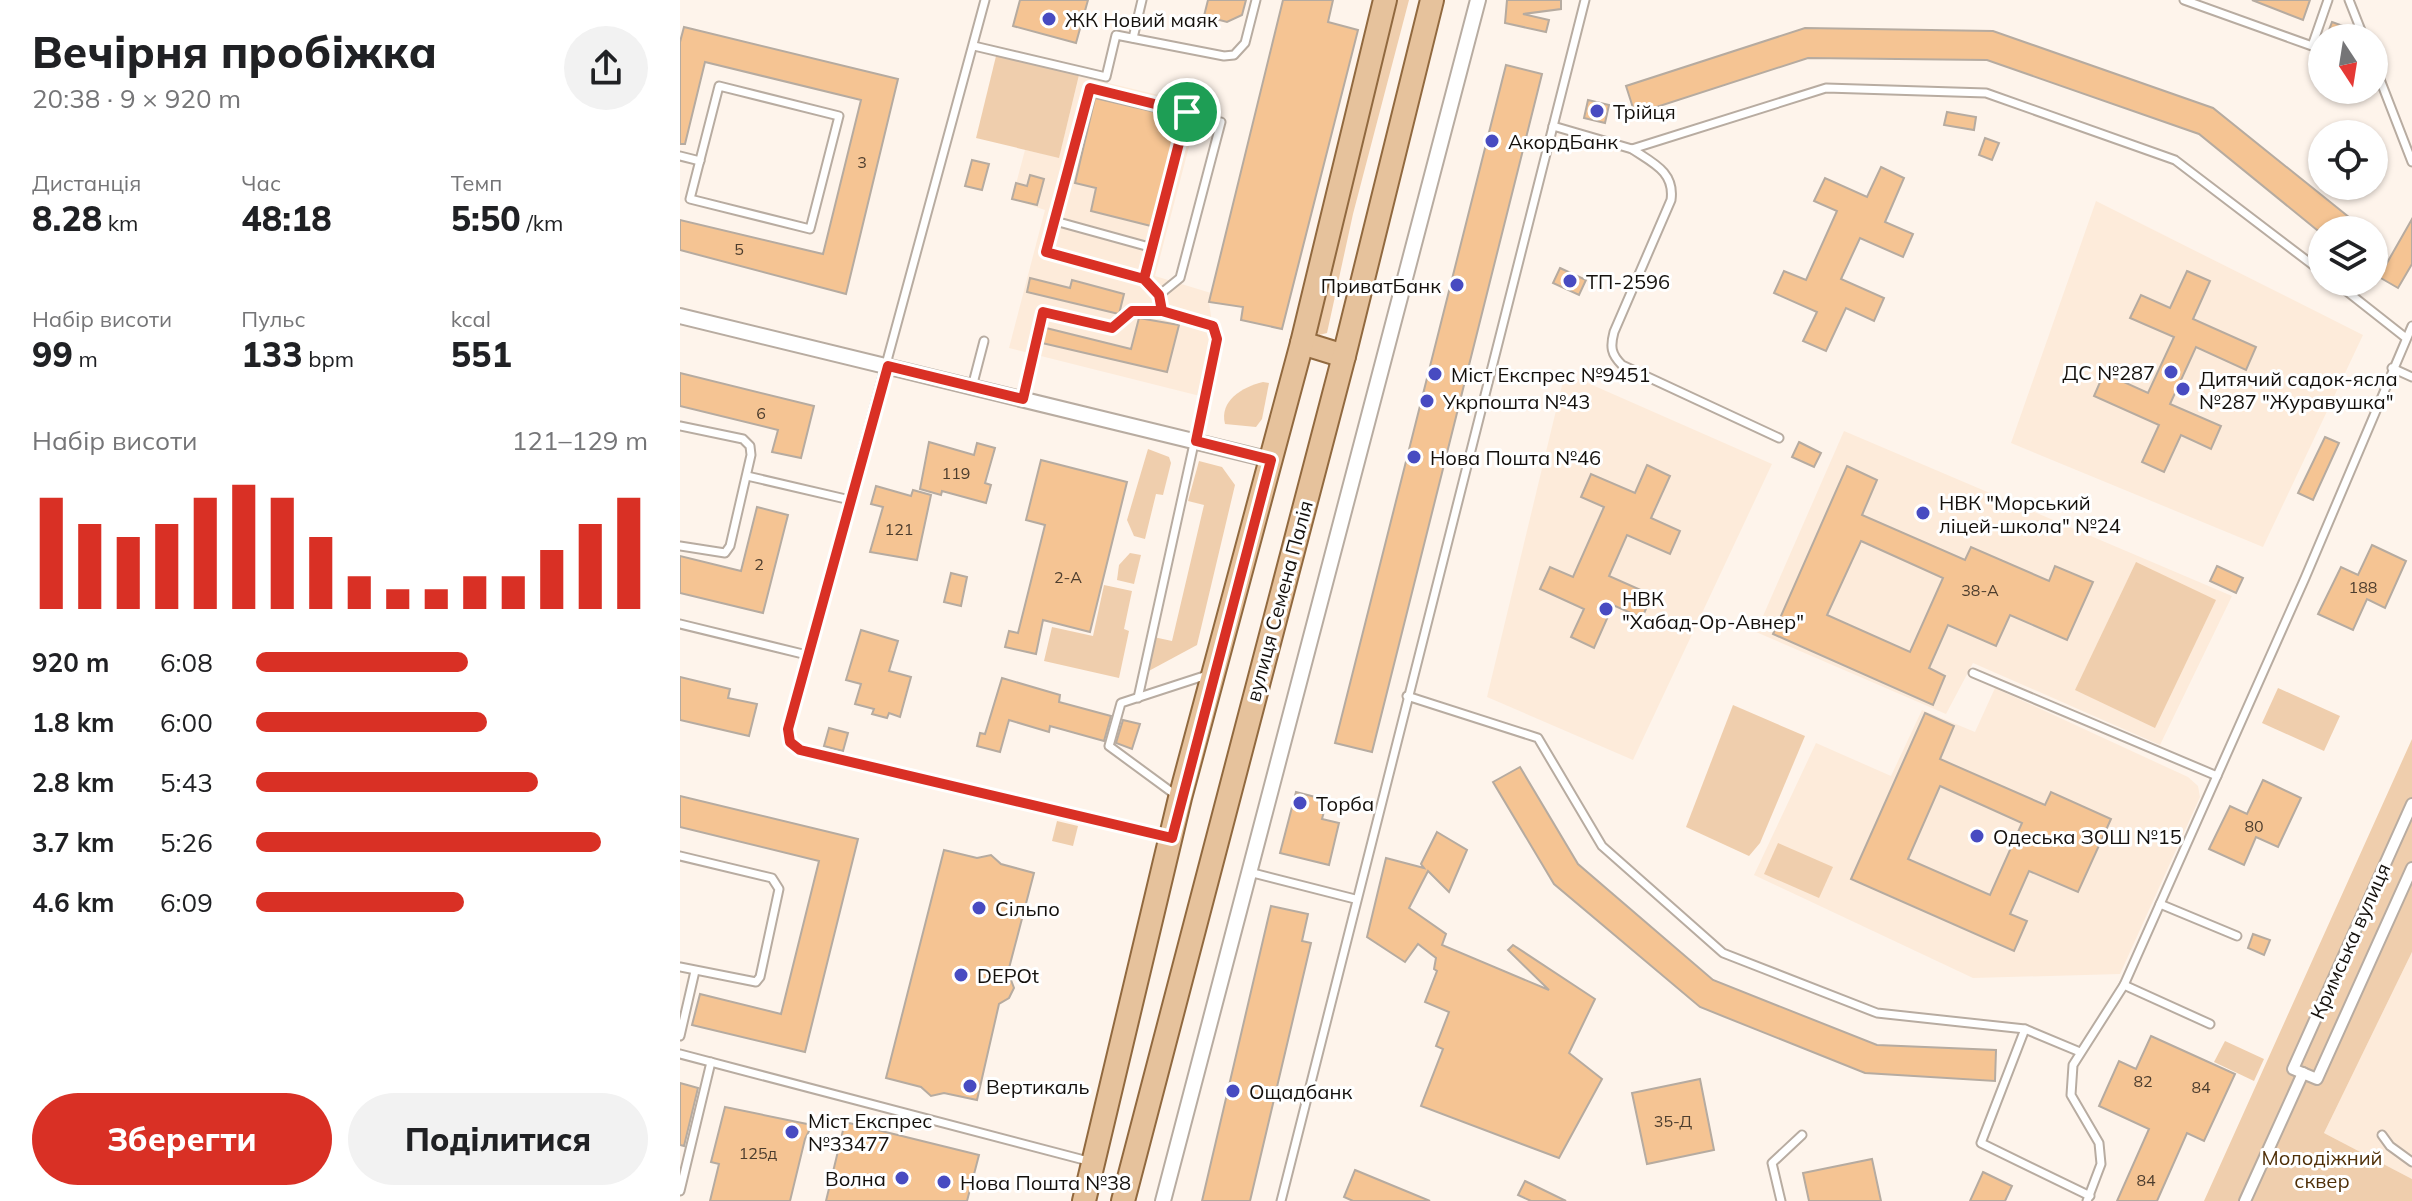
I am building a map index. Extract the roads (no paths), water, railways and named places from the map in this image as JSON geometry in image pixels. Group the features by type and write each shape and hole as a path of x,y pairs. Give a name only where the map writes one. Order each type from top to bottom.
{"main road":[{"path":"1084,1201 1180,798 1302,343 1385,0"},
{"name":"вулиця Семена Палія","path":"1123,1201 1344,356 1432,0"},
{"path":"1302,343 1344,356"}],"street":[{"path":"1163,1201 1478,0"},
{"path":"680,316 1271,460"},
{"name":"Кримська вулиця","path":"2412,804 2293,1069 2317,1079 2412,868"},
{"name":"Кримська вулиця","path":"2245,1201 2303,1073"}],"lane":[{"path":"985,0 807,655 788,729 790,742 800,750 1172,838"},
{"path":"1133,38 1142,0"},
{"path":"974,46 1106,77 1116,35 1224,56 1234,55 1245,43 1256,0"},
{"path":"1281,1201 1585,0"},
{"path":"2184,0 2312,46 2328,0"},
{"path":"2349,0 2358,24"},
{"path":"719,86 839,116 810,229 690,199 700,161 719,86"},
{"path":"1144,279 1187,112 1090,88 1046,252 1144,279 1159,295 1162,311"},
{"path":"1632,149 1826,88 1986,93 2175,160 2308,261"},
{"path":"2388,100 2412,162"},
{"path":"1159,295 1180,278 1221,122"},
{"path":"1553,126 1632,149 1660,167 1673,187 1671,200 1614,332 1610,345 1613,356 1622,365 1779,438"},
{"path":"680,156 700,161"},
{"path":"1055,221 1153,248"},
{"path":"2353,296 2406,338"},
{"path":"1023,399 1043,312 1112,328 1132,311 1162,311 1209,323 1216,332 1196,441 1138,698"},
{"path":"2025,1029 1981,1143 2088,1199 2101,1164 2099,1143 2071,1095 2073,1065 2124,985 2305,578 2412,326"},
{"path":"972,387 984,341"},
{"path":"2392,368 2412,377"},
{"path":"680,426 743,439 750,446 751,455 730,546 725,553 680,546"},
{"path":"747,476 850,500"},
{"path":"680,624 807,655"},
{"path":"1180,798 1109,746 1121,703 1213,673"},
{"path":"1973,673 2217,776"},
{"path":"1407,696 1538,738 1602,846 1723,953 1877,1013 2025,1029 2080,1052"},
{"path":"680,856 772,878 778,883 760,977 749,983 680,967"},
{"path":"1248,872 1355,899"},
{"path":"2160,904 2237,936"},
{"path":"680,1036 695,971"},
{"path":"2124,985 2210,1024"},
{"path":"680,1054 1094,1163"},
{"path":"680,1191 711,1062"},
{"path":"1781,1201 1772,1163 1802,1135"},
{"path":"2382,1135 2390,1146 2412,1162"}],"place":[{"name":"ЖК Новий маяк","path":"1049,19"},
{"name":"Трійця","path":"1597,111"},
{"name":"АкордБанк","path":"1492,141"},
{"name":"ТП-2596","path":"1570,281"},
{"name":"ПриватБанк","path":"1457,285"},
{"name":"ДС №287","path":"2171,372"},
{"name":"Міст Експрес №9451","path":"1435,374"},
{"name":"Дитячий садок-ясла №287 \"Журавушка\"","path":"2183,389"},
{"name":"Укрпошта №43","path":"1427,401"},
{"name":"Нова Пошта №46","path":"1414,457"},
{"name":"НВК \"Морський ліцей-школа\" №24","path":"1923,513"},
{"name":"НВК \"Хабад-Ор-Авнер\"","path":"1606,609"},
{"name":"Торба","path":"1300,803"},
{"name":"Одеська ЗОШ №15","path":"1977,836"},
{"name":"Сільпо","path":"979,908"},
{"name":"DEPOt","path":"961,975"},
{"name":"Вертикаль","path":"970,1086"},
{"name":"Ощадбанк","path":"1233,1091"},
{"name":"Міст Експрес №33477","path":"792,1132"},
{"name":"Волна","path":"902,1178"},
{"name":"Нова Пошта №38","path":"944,1182"}],"park label":[{"name":"Молодіжний сквер","path":"2322,1168"}]}
